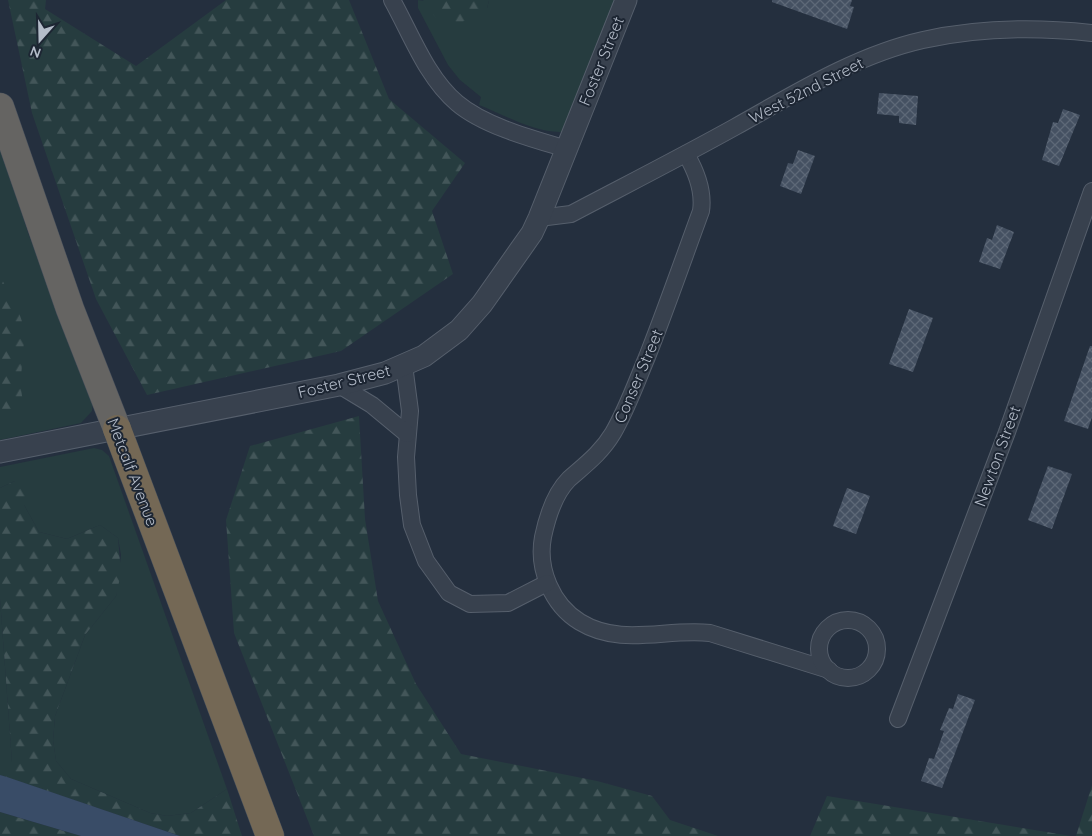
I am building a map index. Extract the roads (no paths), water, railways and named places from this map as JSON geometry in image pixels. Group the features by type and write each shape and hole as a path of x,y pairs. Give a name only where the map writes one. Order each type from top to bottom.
{"highway":[{"name":"Metcalf Avenue","path":"0,107 70,309 118,429 270,836"}],"street":[{"path":"392,0 433,75 456,102 472,114 486,120 567,149"},
{"name":"Foster Street","path":"0,452 340,385 386,374 424,356 442,344 482,304 532,233 626,0"},
{"name":"West 52nd Street","path":"539,218 571,214 834,74 873,56 921,40 956,34 1019,30 1092,33"},
{"name":"Conser Street","path":"686,154 698,178 703,200 701,211 669,300 626,408 598,455 569,480 557,497 543,539 542,554 547,583 553,594 568,611 579,622 592,628 632,637 689,630 710,632 829,670"},
{"name":"Newton Street","path":"898,719 1007,432 1092,191"},
{"path":"404,365 410,410 407,434 408,486 412,525 426,561 449,593 470,604 508,603 547,583"},
{"path":"340,385 372,405 407,434"}],"water":[{"path":"0,775 180,836 81,836 0,812"}]}
